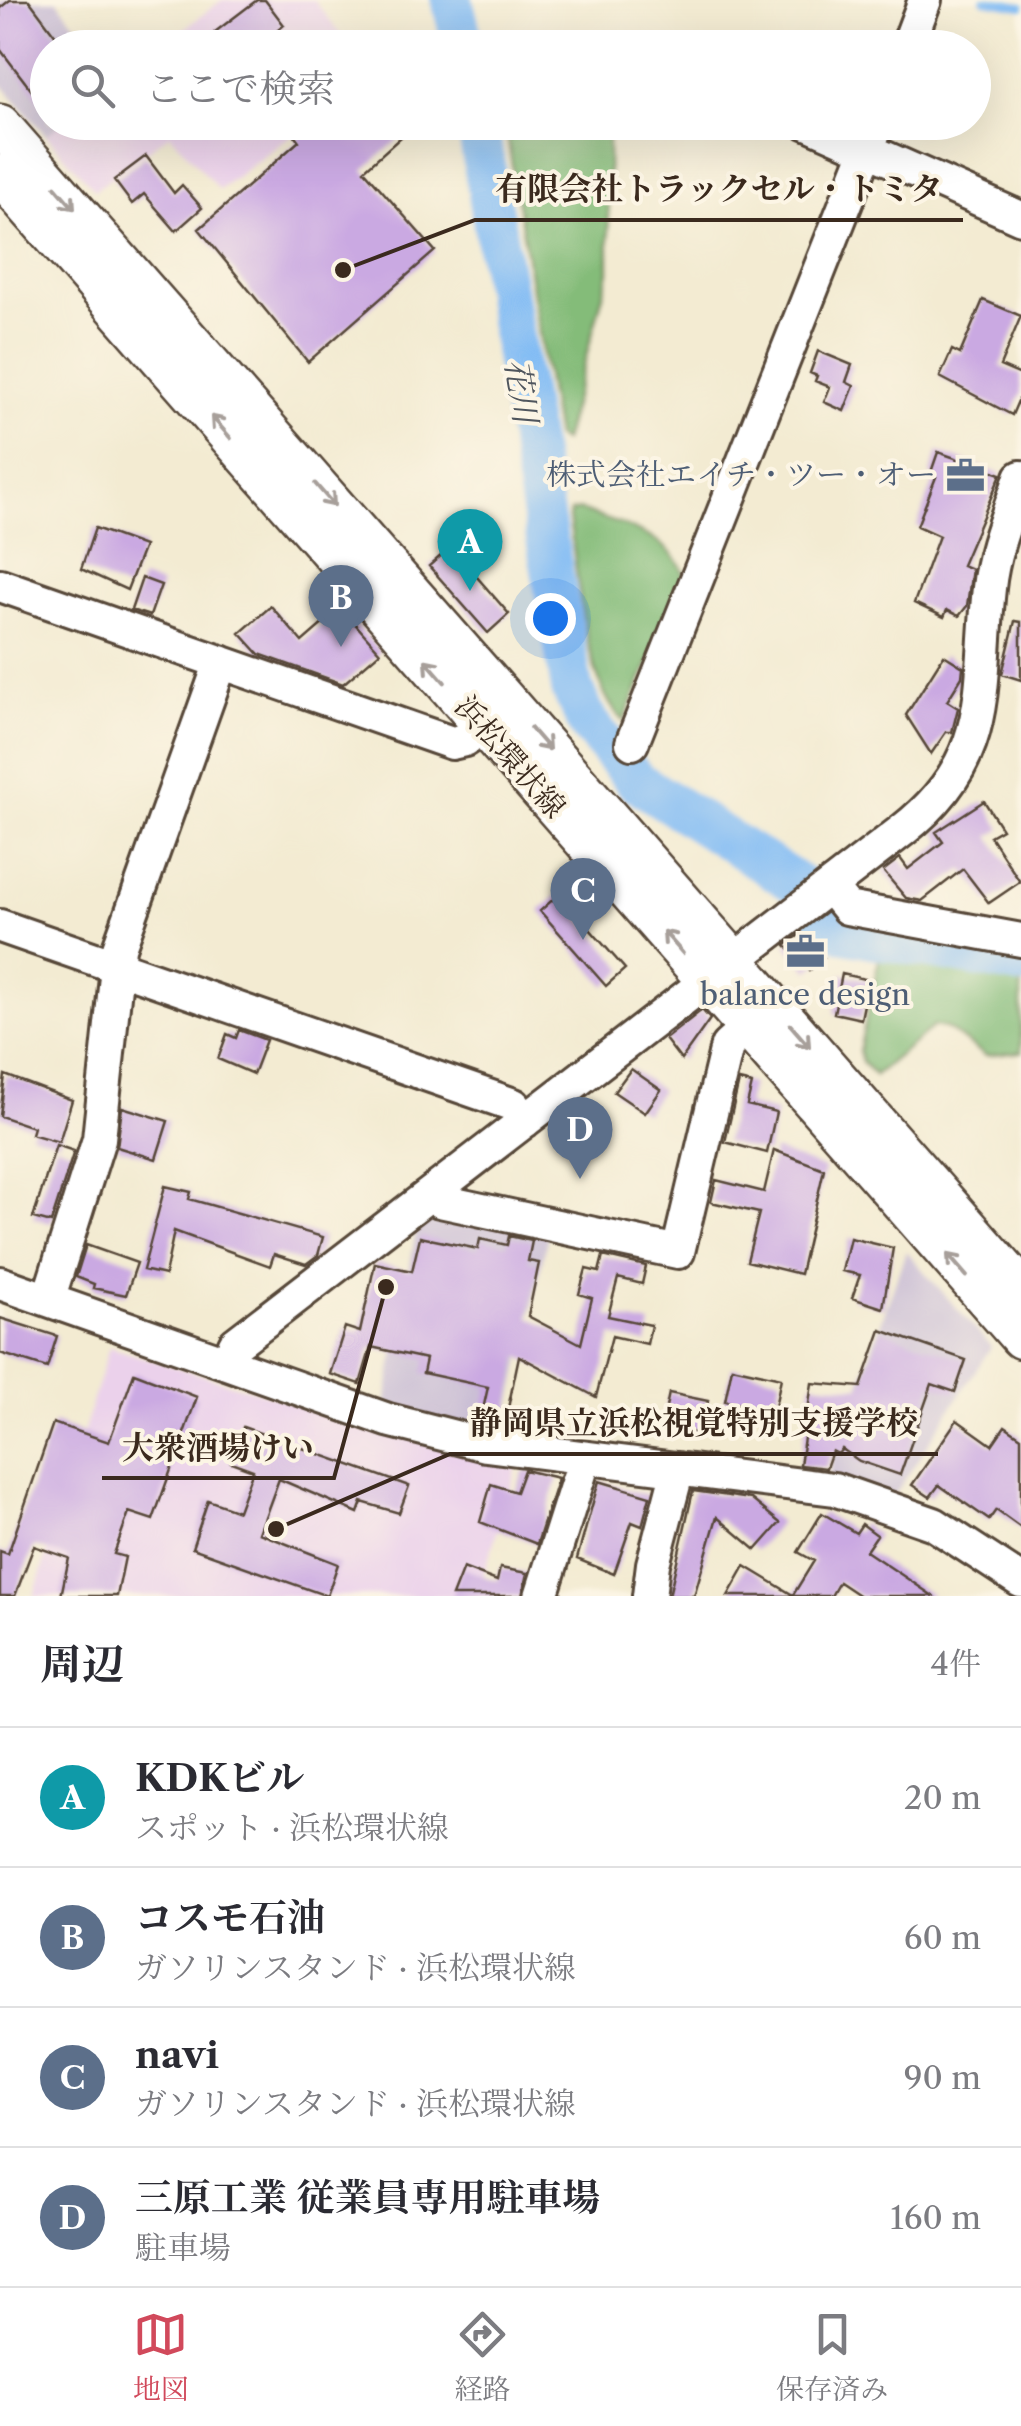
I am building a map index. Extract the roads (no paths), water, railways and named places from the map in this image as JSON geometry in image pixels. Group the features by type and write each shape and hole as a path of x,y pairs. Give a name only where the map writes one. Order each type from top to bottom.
{"main road":[{"name":"浜松環状線","path":"0,125 721,971 748,1027 1021,1338"},
{"name":"浜松環状線","path":"0,175 482,725 1021,1288"}],"street":[{"path":"914,30 926,0"},
{"path":"632,743 638,739 870,140"},
{"path":"879,140 1021,218"},
{"path":"228,1363 235,1344 926,813 961,768 980,715 995,557 1021,477"},
{"path":"0,585 452,742 466,740 482,725"},
{"path":"48,1300 99,1139 119,948 221,662"},
{"path":"830,887 847,908 1021,940"},
{"path":"0,926 514,1105 526,1121"},
{"path":"433,1192 440,1202 678,1252 727,1046 748,1027"},
{"path":"0,1282 420,1430 486,1445 800,1482 868,1498 934,1524 1021,1581"},
{"path":"541,1596 585,1458"},
{"path":"650,1596 653,1564 678,1469"}],"waterway":[{"name":"花川","path":"452,0 460,30"},
{"path":"985,0 1021,6"},
{"name":"花川","path":"480,140 572,689 588,723 636,781 805,889"},
{"path":"825,918 845,932 1021,964"}],"place":[{"name":"有限会社トラックセル・トミタ","path":"343,270"},
{"name":"株式会社エイチ・ツー・オー","path":"966,475"},
{"name":"KDKビル","path":"470,591"},
{"name":"コスモ石油","path":"341,647"},
{"name":"navi","path":"583,940"},
{"name":"balance design","path":"805,951"},
{"name":"三原工業 従業員専用駐車場","path":"580,1179"},
{"name":"大衆酒場けい","path":"386,1287"},
{"name":"静岡県立浜松視覚特別支援学校","path":"276,1529"}]}
